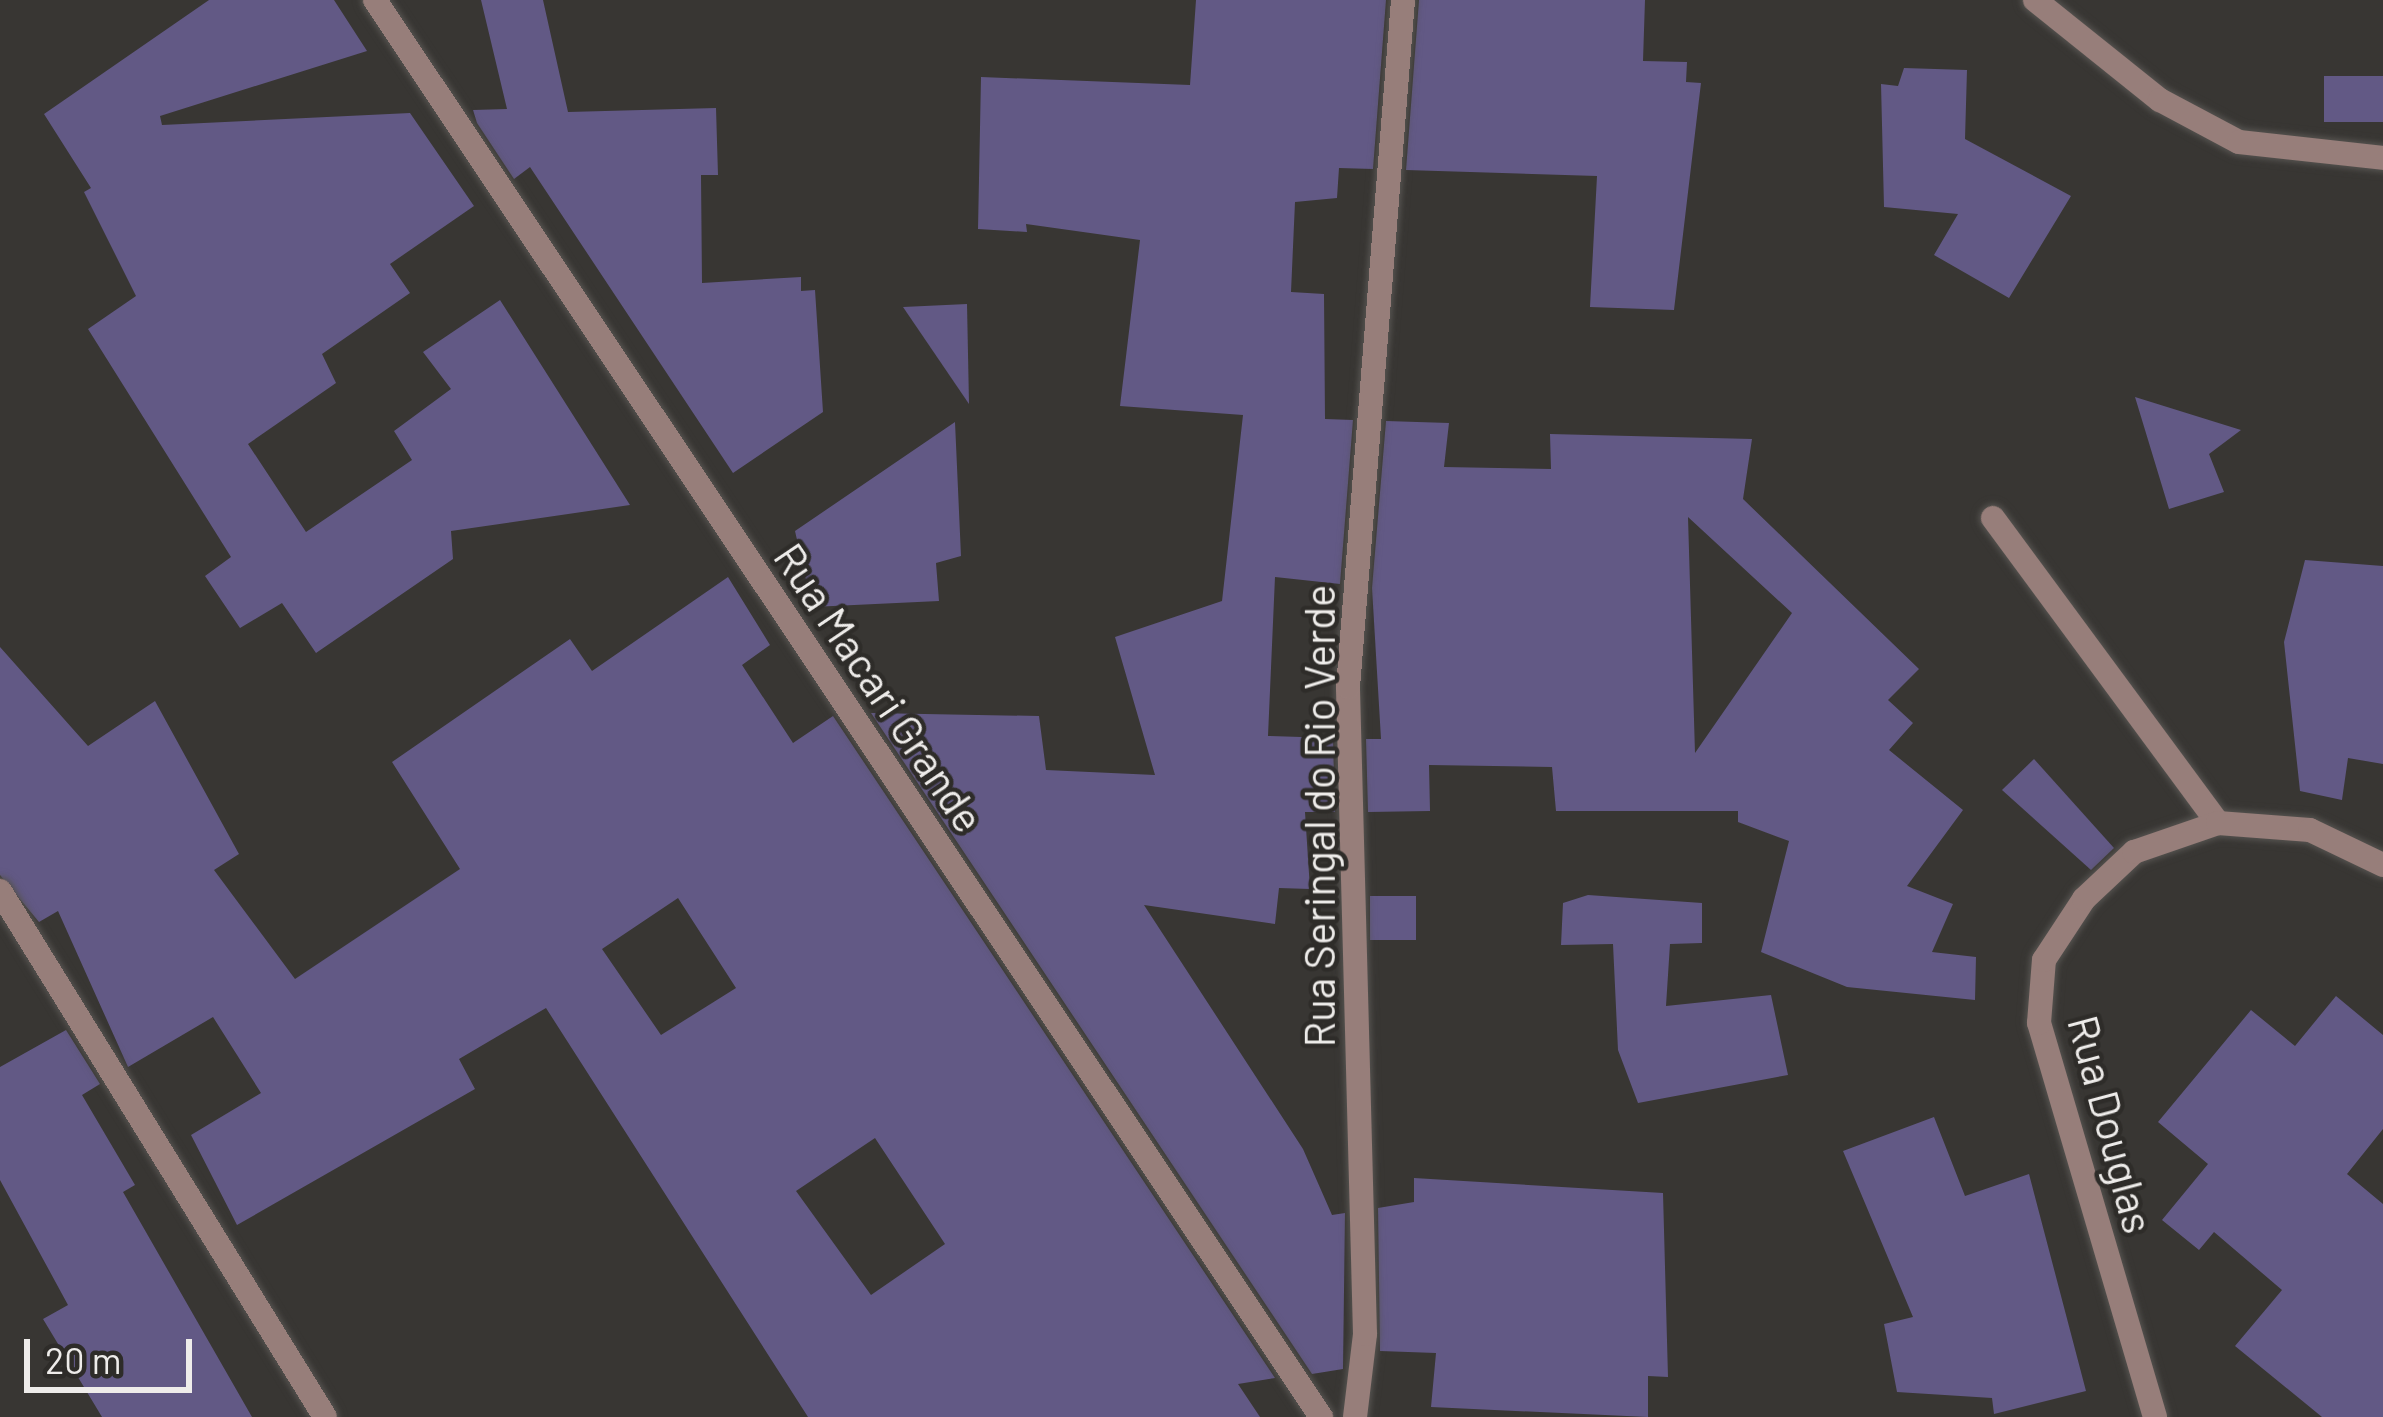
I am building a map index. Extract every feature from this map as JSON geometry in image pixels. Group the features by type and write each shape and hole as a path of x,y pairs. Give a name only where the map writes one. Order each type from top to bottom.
{"street":[{"name":"Rua Macari Grande","path":"375,0 1321,1417"},
{"name":"Rua Seringal do Rio Verde","path":"1355,1417 1365,1334 1348,687 1403,0"},
{"path":"2035,0 2160,100 2239,142 2383,158"},
{"path":"1993,518 2218,823"},
{"name":"Rua Douglas","path":"2155,1417 2044,1046 2044,960 2084,898 2134,852 2218,823 2310,830 2383,865"},
{"path":"0,891 325,1417"}],"building":[{"path":"209,0 334,0 367,51 160,116 162,125 410,113 474,206 390,264 410,293 322,354 336,383 248,444 306,532 412,460 394,431 451,389 423,352 500,300 630,505 451,531 453,559 316,653 282,603 240,628 205,576 231,557 88,329 136,296 84,192 91,188 44,114"},
{"path":"481,0 543,0 568,112 716,108 718,175 701,175 702,283 801,277 801,291 815,290 823,412 733,473 530,167 514,179 477,123 473,110 507,109"},
{"path":"1196,0 1386,0 1373,169 1339,168 1337,198 1295,202 1291,292 1324,294 1325,419 1353,420 1340,584 1275,577 1268,736 1333,738 1335,812 1305,812 1310,889 1279,888 1275,924 1144,905 1303,1149 1332,1215 1345,1213 1343,1369 1312,1374 871,713 1039,716 1046,770 1155,775 1115,637 1222,601 1243,415 1120,406 1140,240 1026,224 1027,232 978,229 981,77 1190,85"},
{"path":"1419,0 1645,0 1643,61 1687,62 1686,82 1701,83 1674,310 1590,307 1597,176 1406,170"},
{"path":"1904,68 1967,70 1965,139 2071,196 2009,298 1934,255 1958,214 1884,207 1881,84 1898,86"},
{"path":"2324,76 2383,76 2383,122 2324,122"},
{"path":"967,304 969,404 903,307"},
{"path":"2135,397 2241,430 2209,454 2224,492 2169,509"},
{"path":"1386,421 1449,423 1444,467 1551,469 1550,434 1752,439 1743,499 1919,669 1888,700 1913,723 1889,750 1963,810 1907,886 1953,904 1932,952 1976,957 1975,1000 1847,987 1761,952 1789,841 1738,822 1738,811 1556,811 1552,767 1429,765 1430,811 1368,812 1366,739 1381,739 1372,588","holes":["1688,517 1792,613 1695,753"]},
{"path":"955,422 961,556 936,563 939,601 812,607 795,531"},
{"path":"2305,560 2383,566 2383,764 2348,758 2342,800 2300,791 2284,642"},
{"path":"728,577 770,645 742,665 793,743 833,716 1275,1378 1238,1384 1260,1417 808,1417 546,1008 459,1059 475,1089 237,1225 191,1135 261,1093 213,1017 128,1067 58,911 39,922 0,875 0,647 88,746 155,701 239,854 214,870 295,979 460,869 392,762 570,639 592,671","holes":["678,898 736,988 661,1035 602,949","875,1138 945,1244 871,1295 796,1191"]},
{"path":"2034,759 2114,848 2091,870 2002,790"},
{"path":"1588,895 1702,903 1702,943 1670,944 1666,1006 1771,995 1788,1075 1638,1103 1618,1050 1613,944 1561,945 1563,903"},
{"path":"1370,896 1416,896 1416,940 1370,940"},
{"path":"2336,996 2383,1035 2383,1129 2347,1174 2383,1204 2383,1417 2322,1417 2235,1346 2282,1290 2214,1232 2199,1250 2162,1220 2208,1164 2158,1122 2251,1010 2295,1046"},
{"path":"66,1030 100,1084 82,1095 135,1185 123,1192 252,1417 102,1417 43,1319 68,1305 0,1180 0,1067"},
{"path":"1934,1117 1965,1196 2029,1174 2086,1391 1994,1414 1992,1398 1897,1392 1884,1324 1913,1317 1843,1151"},
{"path":"1414,1178 1663,1193 1668,1377 1648,1376 1648,1417 1431,1407 1436,1353 1380,1351 1378,1208 1414,1202"}]}
